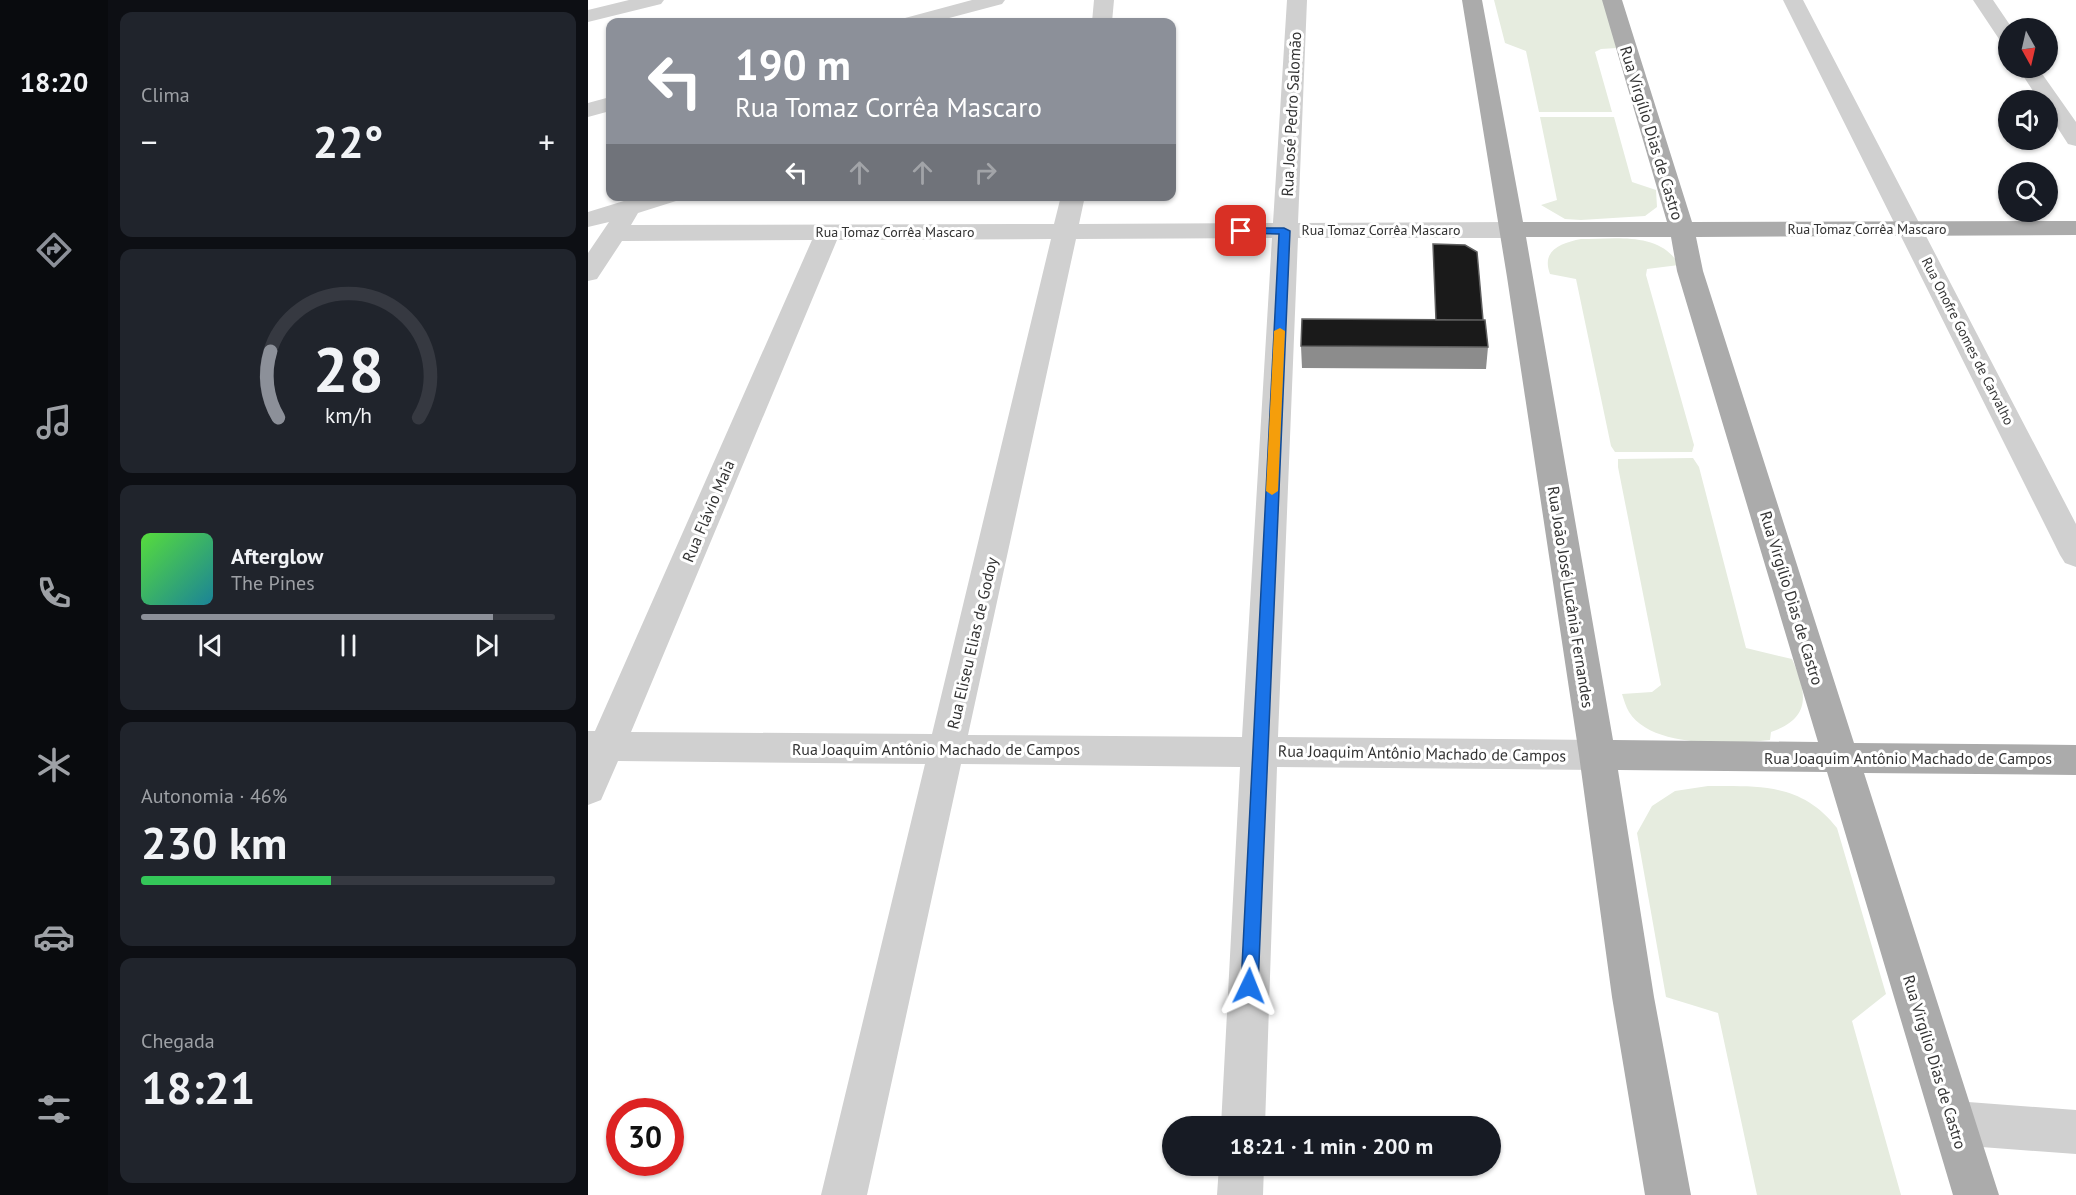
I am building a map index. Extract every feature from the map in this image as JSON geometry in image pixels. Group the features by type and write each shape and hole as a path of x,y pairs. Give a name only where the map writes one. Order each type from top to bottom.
{"main road":[{"name":"Rua João José Lucânia Fernandes","path":"1472,0 1512,230 1597,755 1633,997 1668,1195"},
{"name":"Rua Virgílio Dias de Castro","path":"1612,0 1682,230 1690,271 1976,1195"},
{"name":"Rua Tomaz Corrêa Mascaro","path":"1512,230 2076,228"},
{"name":"Rua Joaquim Antônio Machado de Campos","path":"1597,755 2076,760"}],"street":[{"path":"588,16 654,0"},
{"path":"927,18 994,0"},
{"path":"1102,18 1104,0"},
{"name":"Rua José Pedro Salomão","path":"1243,1116 1284,231 1297,0"},
{"name":"Rua Onofre Gomes de Carvalho","path":"1793,0 2076,555"},
{"path":"1983,0 1998,23"},
{"path":"2035,78 2076,139"},
{"path":"588,110 606,105"},
{"path":"588,220 651,201"},
{"name":"Rua Eliseu Elias de Godoy","path":"844,1195 1072,201"},
{"path":"588,273 631,207"},
{"name":"Rua Tomaz Corrêa Mascaro","path":"614,233 1512,230"},
{"name":"Rua Flávio Maia","path":"588,789 597,746 828,232"},
{"name":"Rua Joaquim Antônio Machado de Campos","path":"597,746 1597,755"},
{"path":"1954,1123 2076,1132"},
{"path":"1240,1195 1241,1176"}],"shaded area":[{"path":"1494,0 1603,0 1617,48 1601,49 1595,52 1612,112 1539,112 1526,51 1505,43"},
{"path":"1540,117 1614,117 1632,182 1656,190 1657,207 1645,216 1581,220 1565,219 1541,205 1557,200"},
{"path":"1621,238 1649,242 1671,254 1679,265 1647,269 1646,275 1694,445 1692,452 1615,452 1611,446 1576,279 1550,274 1548,266 1548,259 1555,249 1581,239"},
{"path":"1693,458 1699,467 1746,648 1792,659 1801,683 1803,693 1800,712 1784,726 1771,732 1770,740 1715,743 1674,738 1656,733 1640,724 1629,712 1622,694 1652,692 1661,685 1618,459"},
{"path":"1708,786 1762,787 1795,795 1824,813 1837,828 1886,994 1852,1021 1901,1195 1757,1195 1718,1013 1666,997 1637,833 1652,806 1675,791"}],"building":[{"path":"1433,244 1465,245 1477,252 1483,320 1436,320"},
{"path":"1302,319 1485,320 1488,347 1301,346"}],"slow traffic":[{"path":"1272,491 1280,331"}],"route":[{"path":"1241,231 1284,231 1249,986"}]}
